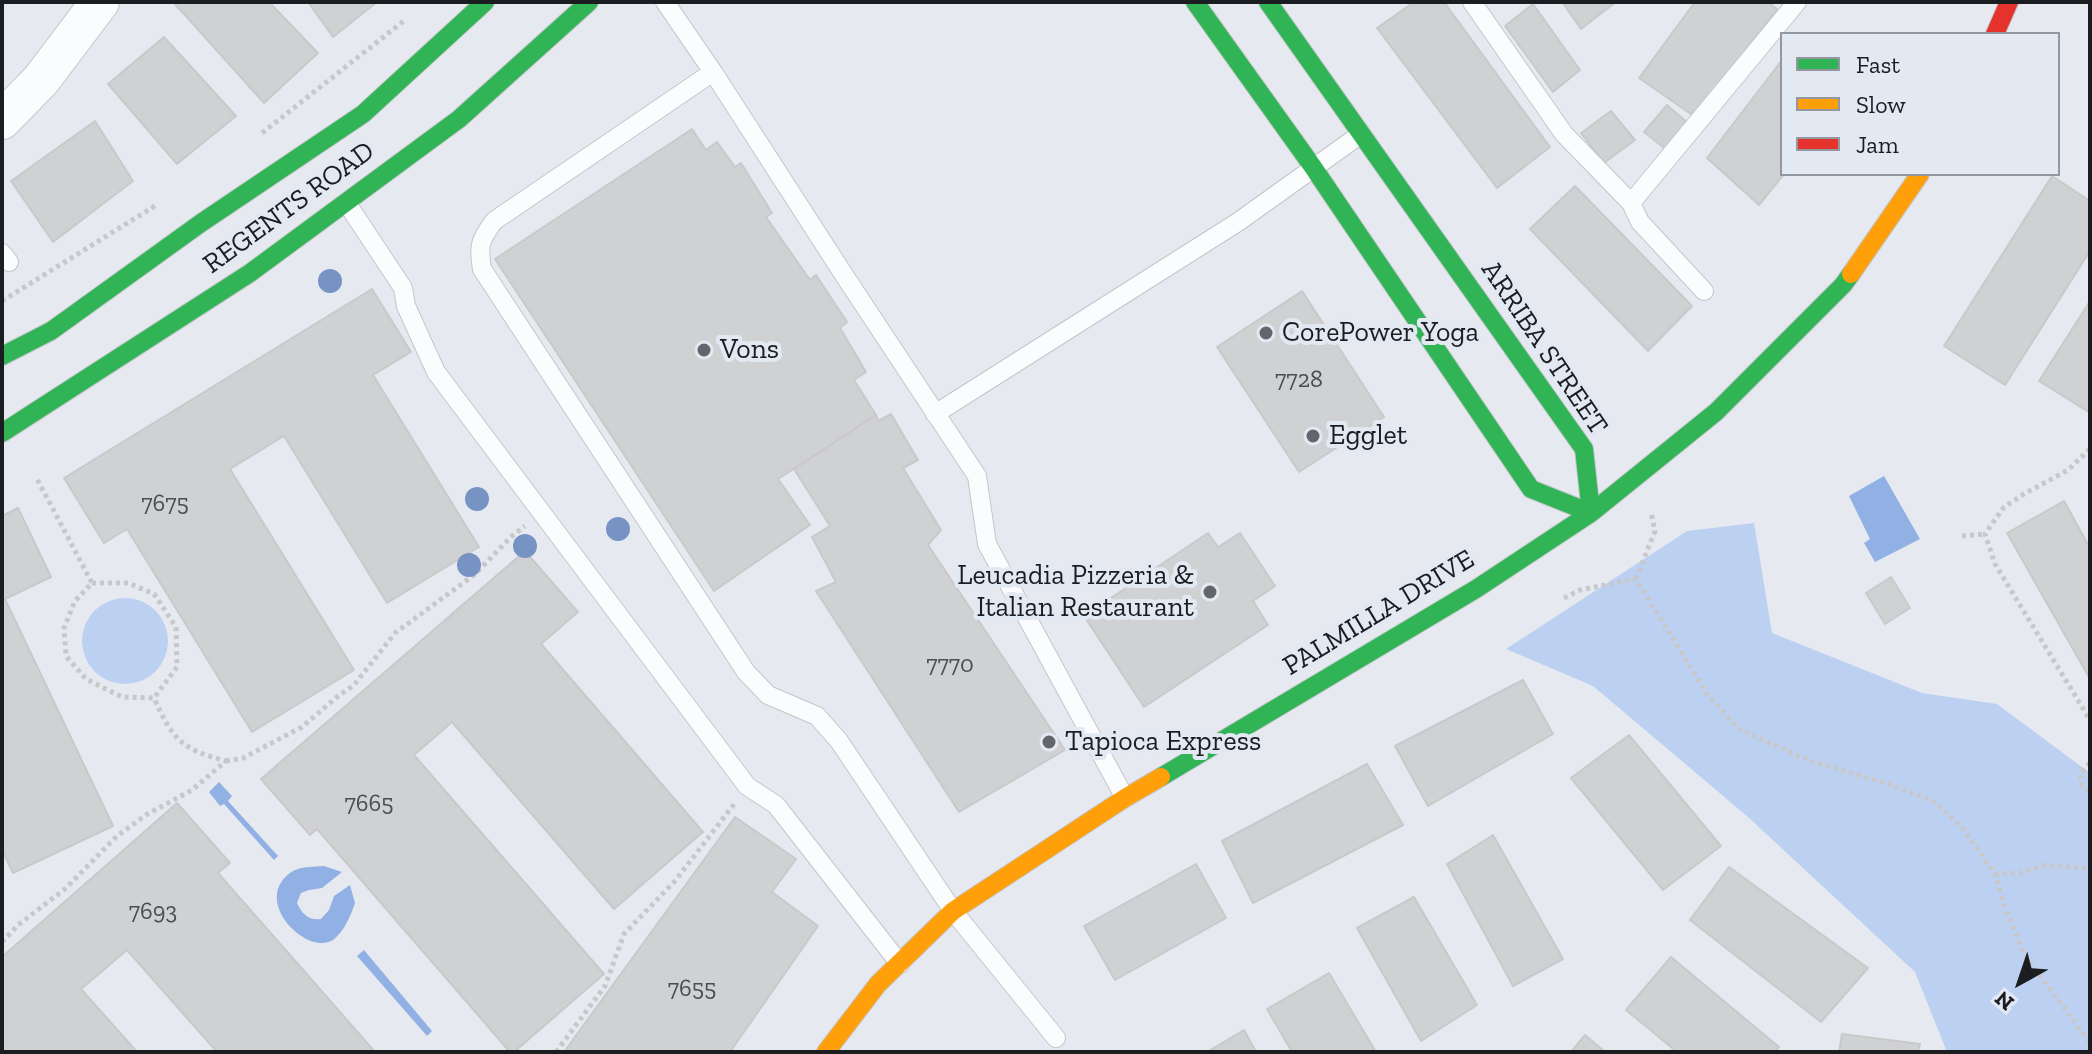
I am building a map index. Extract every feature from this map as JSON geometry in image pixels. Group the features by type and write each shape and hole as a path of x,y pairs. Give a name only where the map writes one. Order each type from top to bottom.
{"street":[{"path":"3,118 41,80 100,2"},
{"name":"REGENTS ROAD","path":"2,356 51,331 201,223 363,114 485,2"},
{"name":"REGENTS ROAD","path":"2,433 250,273 459,119 589,2"},
{"path":"1195,2 1313,167 1531,489 1591,513"},
{"name":"ARRIBA STREET","path":"1268,2 1584,449 1591,513"},
{"path":"1996,32 2009,2"},
{"name":"PALMILLA DRIVE","path":"826,1052 878,984 953,911 1125,798 1476,589 1591,513 1644,471 1716,412 1843,285 1919,176"}],"lane":[{"path":"665,2 977,476 987,544 1125,798"},
{"path":"1472,2 1564,134 1631,203 1640,222 1704,291"},
{"path":"1631,203 1797,2"},
{"path":"713,72 494,221 482,236 478,250 482,269 746,672 768,695 817,716 839,741 953,911 1056,1038"},
{"path":"935,414 1238,222 1361,134"},
{"path":"346,202 403,288 406,306 436,372 747,786 776,805 900,964"}],"path":[{"path":"256,138 411,15"},
{"path":"2,301 170,196"},
{"path":"1962,536 1985,534 2004,507 2068,470 2090,449"},
{"path":"1636,579 1655,531 1644,471"},
{"path":"36,477 92,583"},
{"path":"154,698 167,725 185,745 199,754 226,761 243,758 302,727 354,685 395,633 474,575 512,536 542,513"},
{"path":"1985,534 1995,564 2090,720"},
{"path":"1564,598 1580,590 1636,579"},
{"path":"1636,579 1707,694 1739,729 1808,760 1933,801 1962,827 1995,874 2024,954 2090,1042"},
{"path":"92,583 128,583 154,594 176,627 177,667 154,698 122,697 86,679 66,656 64,628 75,601 92,583"},
{"path":"2,942 18,925 65,889 117,836 146,815 192,790 226,761"},
{"path":"2090,763 2080,774 2081,784 2090,792"},
{"path":"556,1052 605,986 624,934 675,881 747,786"},
{"path":"1995,874 2020,873 2045,865 2090,869"}],"shaded area":[{"path":"1884,476 1920,539 1875,562 1864,543 1870,539 1849,496"},
{"path":"1754,523 1772,633 1922,693 1997,704 2090,773 2090,1052 1947,1052 1915,972 1748,817 1593,686 1506,649 1687,531"},
{"path":"117,598 133,598 156,610 165,624 168,641 165,658 156,672 133,684 117,684 101,677 89,665 82,649 82,633 89,617 101,605"},
{"path":"219,782 232,796 228,801 278,856 274,860 224,804 220,806 209,792"},
{"path":"324,866 342,872 322,888 301,893 297,903 304,913 309,918 321,919 329,910 334,896 350,885 355,903 341,933 333,940 322,943 297,933 286,922 277,896 281,882 293,871"},
{"path":"364,950 432,1031 427,1036 357,956"}],"building":[{"path":"269,2 318,53 264,103 175,4"},
{"path":"308,2 377,2 333,37"},
{"path":"1414,2 1444,2 1550,147 1497,188 1377,28"},
{"path":"1562,2 1616,2 1581,29"},
{"path":"1695,2 1768,2 1777,9 1695,117 1639,78"},
{"path":"1533,4 1580,70 1553,92 1505,26"},
{"path":"164,37 236,116 177,164 108,84"},
{"path":"1780,63 1782,176 1759,205 1707,158"},
{"path":"1667,105 1689,124 1668,151 1644,132"},
{"path":"1611,111 1635,140 1604,163 1581,133"},
{"path":"95,121 133,181 53,242 11,181"},
{"name":"Vons","path":"692,129 706,150 717,142 735,167 741,163 772,213 766,217 810,280 816,275 847,322 840,328 866,372 854,380 876,415 778,479 810,525 714,591 495,259"},
{"path":"2052,176 2090,201 2090,251 2005,385 1944,346"},
{"path":"1575,186 1692,306 1648,351 1530,229"},
{"path":"372,289 411,352 373,375 479,547 387,603 284,436 230,469 354,670 252,732 127,529 104,543 64,478"},
{"path":"1302,291 1384,417 1299,472 1217,347"},
{"path":"2090,301 2090,413 2039,381"},
{"path":"891,414 918,460 903,468 941,530 928,545 1065,750 959,812 816,591 836,582 812,537 830,526 794,469 876,415 878,421"},
{"path":"2064,501 2090,548 2090,679 2007,533"},
{"path":"18,508 51,577 5,599 113,826 13,873 2,850 2,516"},
{"path":"1208,533 1218,547 1240,533 1275,586 1253,601 1268,625 1144,707 1084,616"},
{"path":"525,551 578,612 541,644 703,832 614,909 452,722 414,755 604,974 514,1052 510,1052 317,829 310,835 261,779"},
{"path":"1891,577 1910,608 1885,624 1866,593"},
{"path":"1523,680 1553,734 1428,806 1395,746"},
{"path":"1629,735 1721,846 1663,890 1571,778"},
{"path":"1367,764 1403,825 1253,903 1222,841"},
{"path":"177,803 230,863 218,873 375,1052 217,1052 127,950 81,989 137,1052 2,1052 2,957"},
{"path":"735,817 796,859 772,892 818,926 730,1052 564,1052"},
{"path":"1493,835 1563,959 1513,986 1447,864"},
{"path":"1196,864 1226,918 1115,980 1084,926"},
{"path":"1729,867 1868,968 1821,1022 1690,920"},
{"path":"1414,897 1477,1005 1421,1041 1357,928"},
{"path":"1671,957 1779,1047 1774,1052 1677,1052 1626,1010"},
{"path":"1329,973 1376,1052 1292,1052 1267,1009"},
{"path":"1244,1030 1256,1052 1207,1052"},
{"path":"1842,1034 1920,1044 1918,1052 1839,1052"},
{"path":"1585,1035 1605,1052 1571,1052"}],"traffic: fast":[{"path":"2,356 51,331 201,223 363,114 485,2"},
{"path":"2,433 250,273 459,119 589,2"},
{"path":"1195,2 1313,167 1531,489 1591,513"},
{"path":"1268,2 1584,449 1591,513"},
{"path":"1161,777 1476,589 1591,513 1716,412 1851,274"}],"traffic: slow":[{"path":"1851,274 1919,176"},
{"path":"826,1052 878,984 953,911 1161,777"}],"traffic: jam":[{"path":"1996,32 2009,2"}],"place":[{"name":"CorePower Yoga","path":"1266,333"},
{"name":"Vons","path":"704,350"},
{"name":"Egglet","path":"1313,436"},
{"name":"Leucadia Pizzeria & Italian Restaurant","path":"1210,592"},
{"name":"Tapioca Express","path":"1049,742"}]}
